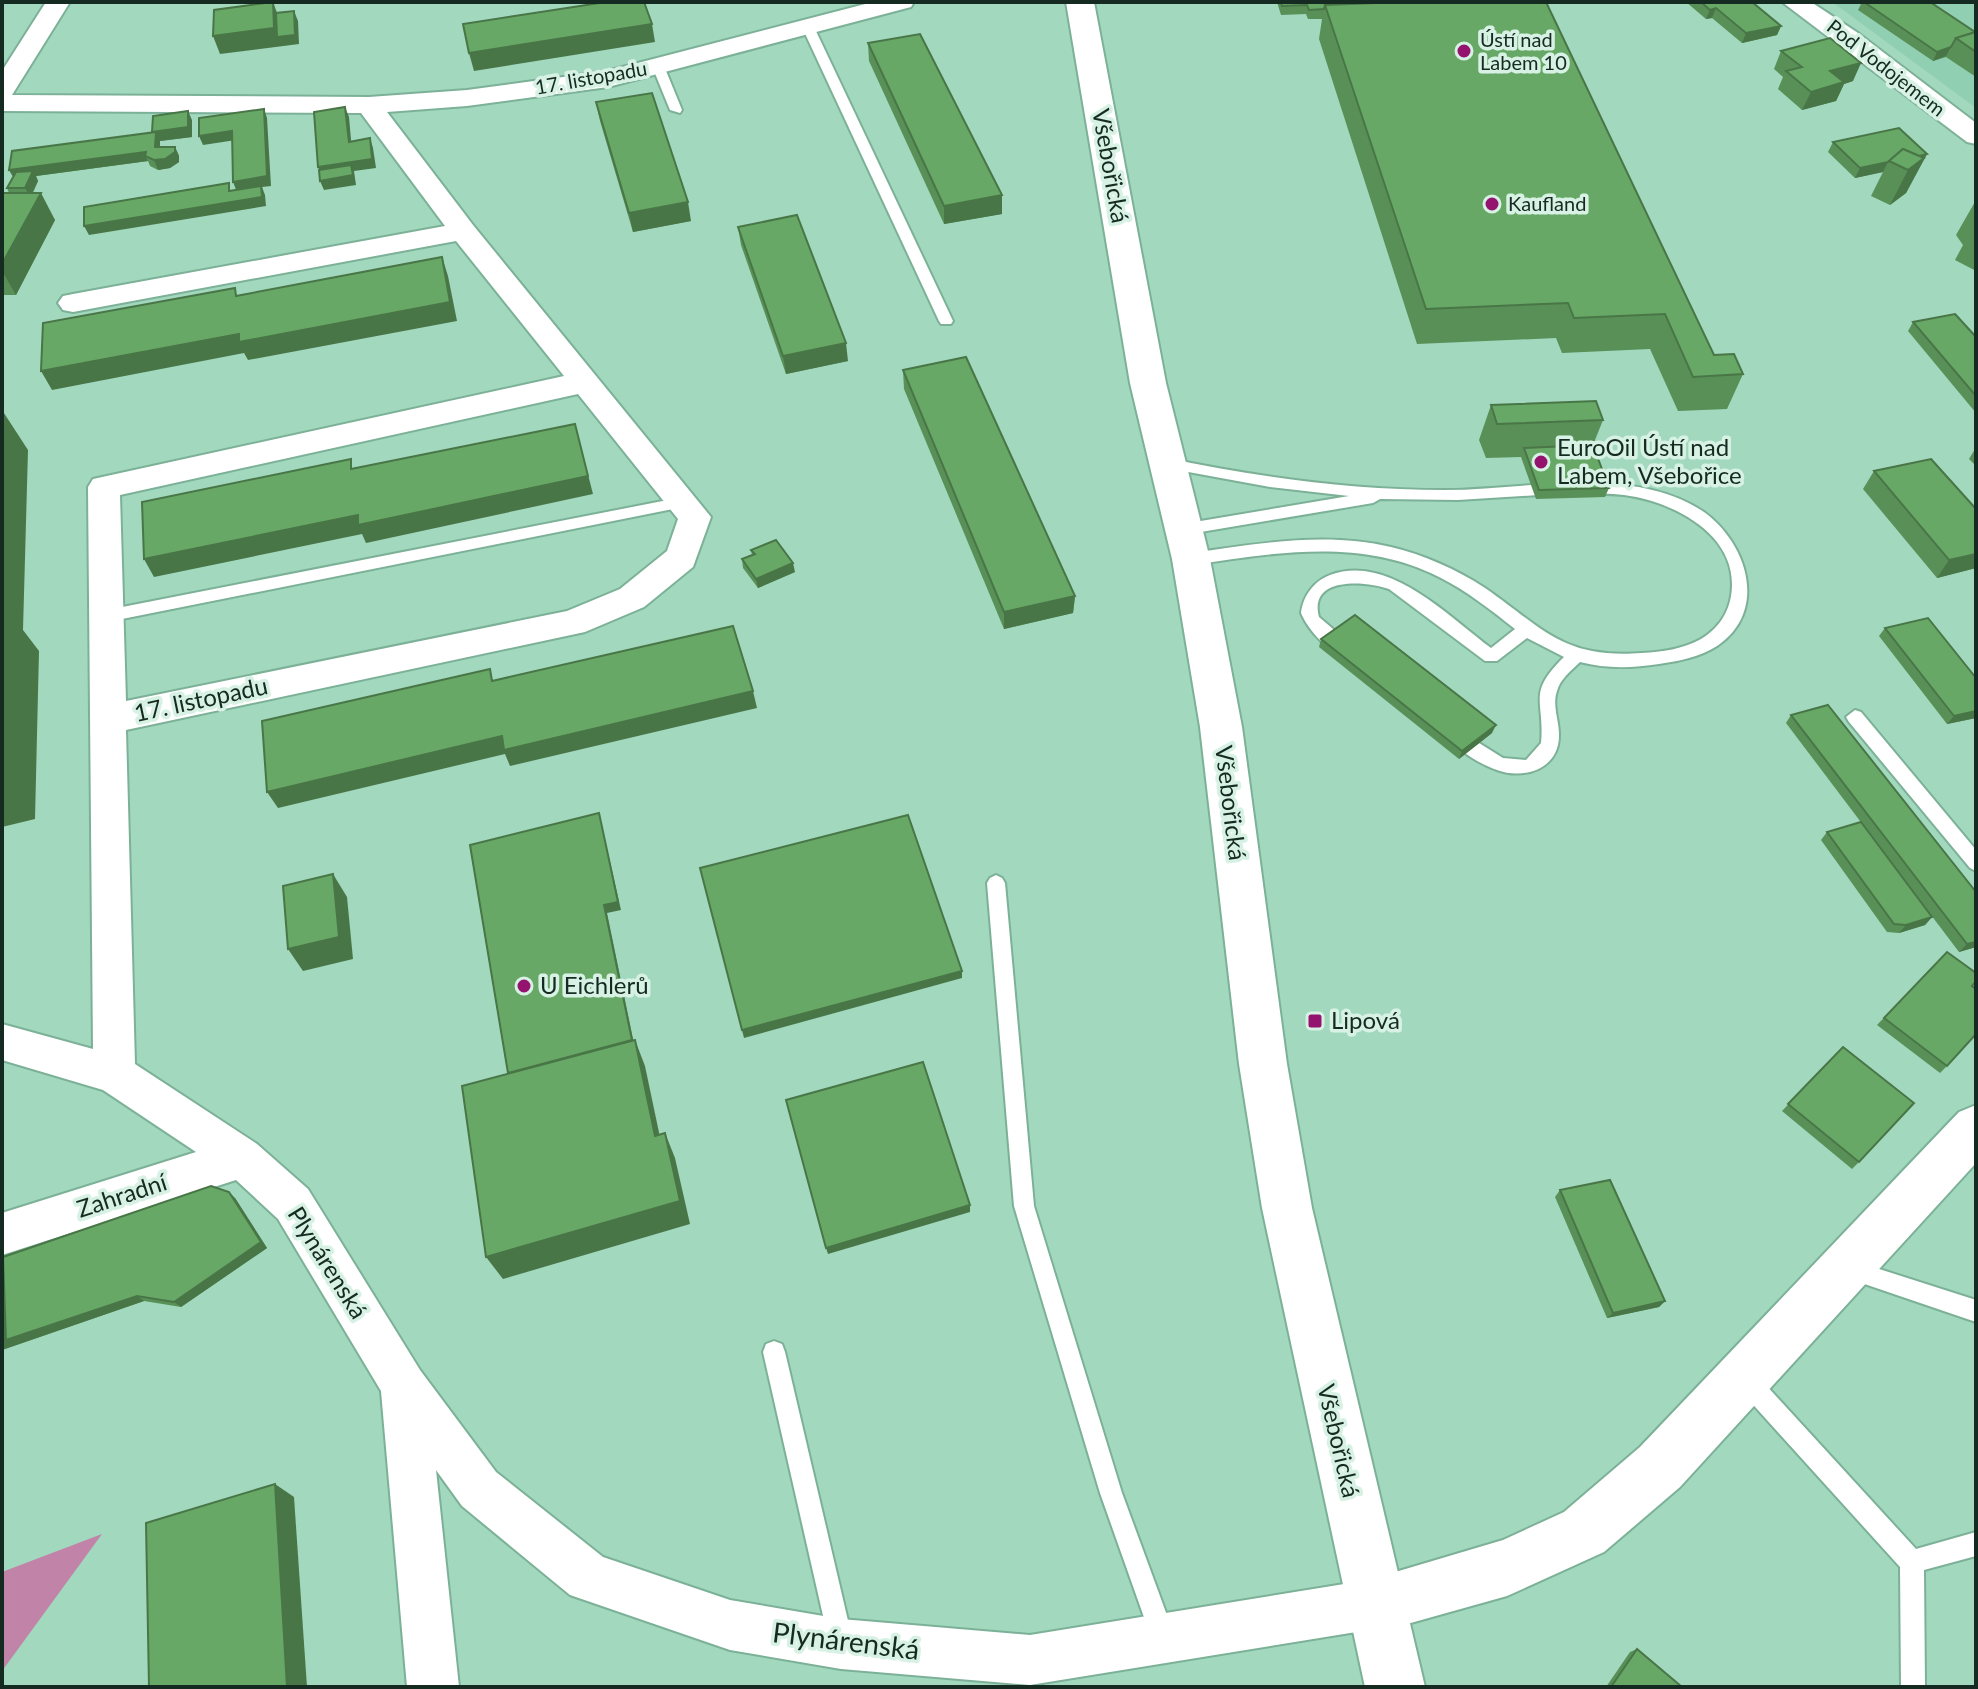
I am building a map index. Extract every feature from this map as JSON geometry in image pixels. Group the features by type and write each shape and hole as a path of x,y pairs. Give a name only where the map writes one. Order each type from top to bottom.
{"main road":[{"name":"Všebořická","path":"1080,2 1148,383 1187,544 1221,727 1263,1064 1287,1208 1395,1687"},
{"path":"1375,1604 1507,1567 1584,1532 1660,1467 1976,1128"}],"street":[{"path":"2,91 58,2"},
{"name":"17. listopadu","path":"2,103 369,105 467,98 592,81 902,2"},
{"name":"Pod Vodojemem","path":"1794,2 1849,38 1976,136"},
{"path":"2,38 33,42"},
{"path":"369,105 463,231 683,502"},
{"path":"73,303 463,231"},
{"name":"17. listopadu","path":"586,382 104,487 109,719 573,623 632,598 681,558 695,517 683,502"},
{"path":"109,719 114,1074"},
{"name":"Plynárenská","path":"2,1042 114,1074 242,1158 293,1204 404,1386 479,1489 588,1577 730,1625 841,1644 1030,1660 1375,1604"},
{"name":"Zahradní","path":"2,1234 242,1158"},
{"name":"Plynárenská","path":"404,1386 433,1687"}],"lane":[{"path":"808,27 946,321"},
{"path":"658,66 676,110"},
{"path":"1166,463 1245,480 1392,494 1464,495 1611,487 1632,489 1684,509 1725,541 1736,565 1740,587 1731,623 1720,637 1702,648 1644,659 1610,660 1558,649 1526,630 1487,598 1451,575 1393,553 1336,544 1187,544"},
{"path":"1187,544 1221,520 1331,507 1392,494"},
{"path":"107,616 683,502"},
{"path":"1365,664 1318,627 1309,614 1317,592 1328,583 1344,577 1377,578 1395,585 1491,657 1526,630"},
{"path":"1436,720 1483,757 1502,766 1522,768 1536,764 1549,747 1551,729 1547,693 1561,670 1577,655"},
{"path":"1855,717 1976,863"},
{"path":"996,883 1024,1206 1111,1493 1164,1640"},
{"path":"1846,1268 1976,1311"},
{"path":"774,1352 841,1644"},
{"path":"1744,1378 1912,1562 1913,1687"},
{"path":"1912,1562 1976,1544"}],"shaded area":[{"path":"1832,2 1976,2 1976,108 1846,12"},
{"path":"102,1534 2,1671 2,1572"}],"building":[{"path":"273,2 274,28 213,36 214,10"},
{"path":"606,2 644,2 652,24 469,53 463,24"},
{"path":"1281,2 1363,3 1325,5 1324,9 1309,10 1307,5 1282,6"},
{"name":"Kaufland","path":"1546,2 1714,355 1734,354 1743,374 1693,377 1665,314 1574,318 1568,303 1426,309 1325,5"},
{"path":"1701,2 1752,2 1781,26 1746,33 1716,8 1710,10"},
{"path":"1864,2 1930,2 1975,32 1956,38 1951,47 1937,52"},
{"path":"294,11 295,35 277,37 276,13"},
{"path":"1976,32 1976,52 1956,38"},
{"path":"920,34 1002,195 944,206 868,43"},
{"path":"1830,38 1861,63 1830,71 1844,82 1811,92 1786,71 1802,67 1781,51"},
{"path":"652,93 688,202 629,213 596,102"},
{"path":"345,107 349,142 370,138 372,159 318,167 314,112"},
{"path":"264,109 267,176 233,182 232,131 199,136 199,118"},
{"path":"188,111 188,127 152,132 153,116"},
{"path":"1899,128 1927,154 1919,156 1903,149 1888,162 1860,168 1833,142"},
{"path":"156,132 155,147 175,147 175,152 165,159 154,160 145,156 146,152 9,170 12,151"},
{"path":"1903,149 1924,158 1908,170 1889,161"},
{"path":"351,165 353,175 320,181 319,170"},
{"path":"33,171 25,188 7,188 16,172"},
{"path":"229,183 229,191 261,186 262,197 84,226 84,207"},
{"path":"2,193 41,193 2,264"},
{"path":"797,215 846,343 783,356 738,227"},
{"path":"442,257 450,302 239,342 239,334 41,371 43,323 235,288 236,296"},
{"path":"1955,314 1976,337 1976,396 1913,322"},
{"path":"966,357 1075,596 1004,612 903,370"},
{"path":"1596,401 1603,420 1497,424 1491,405"},
{"path":"575,424 588,476 358,525 358,515 144,559 142,502 351,459 351,469"},
{"path":"1593,445 1609,488 1539,490 1524,448"},
{"path":"1931,459 1976,509 1976,554 1949,560 1874,471"},
{"path":"776,540 793,563 756,579 742,559 755,554 751,550"},
{"path":"1355,615 1496,725 1462,751 1321,639"},
{"path":"1928,618 1976,678 1976,711 1954,716 1885,628"},
{"path":"733,626 753,691 504,750 502,736 267,792 262,721 490,669 492,681"},
{"path":"1828,705 1976,892 1976,942 1967,944 1791,715"},
{"path":"599,813 618,902 604,905 632,1040 508,1073 470,845"},
{"path":"908,815 962,971 742,1030 700,868"},
{"path":"1861,822 1932,917 1906,925 1894,924 1827,832"},
{"path":"333,874 339,937 288,949 283,886"},
{"path":"1947,952 1976,973 1972,986 1976,989 1976,1034 1947,1066 1884,1018"},
{"path":"635,1040 655,1136 665,1133 680,1201 486,1257 462,1086"},
{"path":"1843,1047 1914,1103 1859,1162 1788,1104"},
{"path":"923,1062 970,1205 826,1248 786,1100"},
{"path":"1610,1180 1665,1301 1613,1313 1560,1190"},
{"path":"211,1186 229,1192 261,1242 174,1302 137,1296 6,1340 3,1257"},
{"path":"275,1484 287,1687 149,1687 146,1523"},
{"path":"1637,1649 1682,1687 1611,1687"}],"place":[{"name":"Ústí nad Labem 10","path":"1464,51"},
{"name":"Kaufland","path":"1492,204"},
{"name":"EuroOil Ústí nad Labem, Všebořice","path":"1541,462"},
{"name":"U Eichlerů","path":"524,986"},
{"name":"Lipová","path":"1315,1021"}]}
